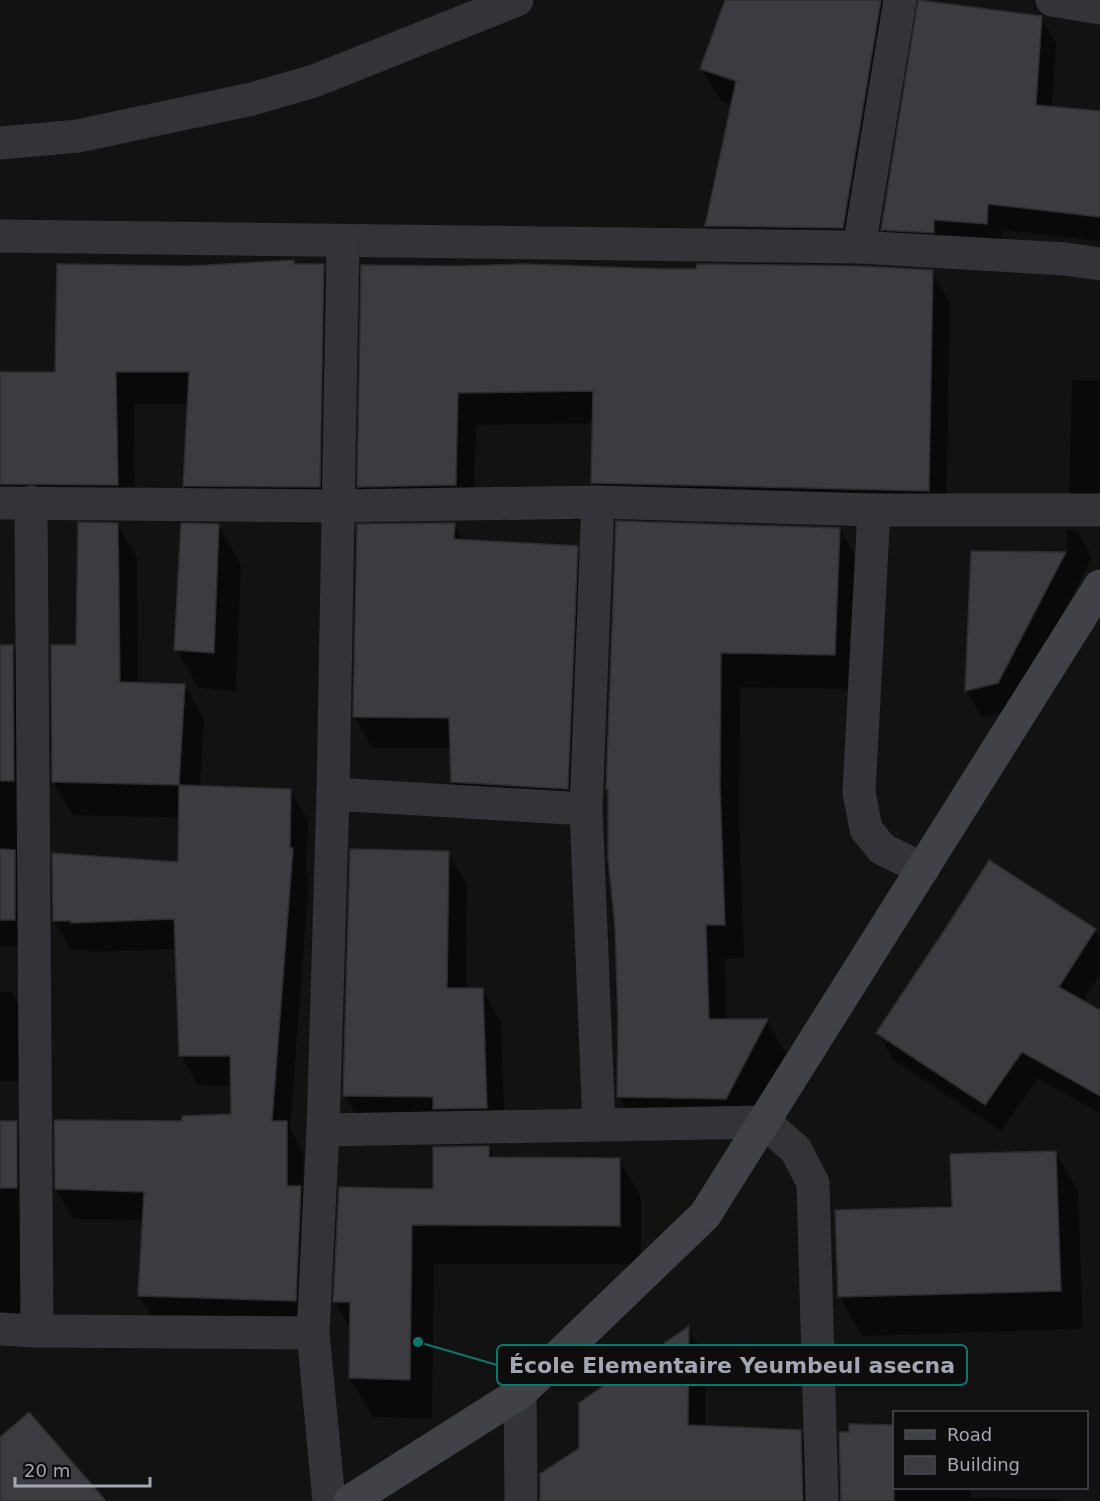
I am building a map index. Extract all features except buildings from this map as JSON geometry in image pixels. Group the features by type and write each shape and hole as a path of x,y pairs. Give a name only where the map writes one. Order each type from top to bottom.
{"main road":[{"path":"350,1501 520,1393 705,1215 1100,586"}],"street":[{"path":"0,143 78,136 252,99 314,81 517,0"},
{"path":"859,247 900,0"},
{"path":"1052,0 1100,8"},
{"path":"0,236 859,247 1065,259 1100,264"},
{"path":"329,1501 313,1333 323,1130 333,794 343,241"},
{"path":"598,502 586,809 599,1125"},
{"path":"37,1331 15,503 337,506 598,502 874,510 1100,510"},
{"path":"874,510 859,792 866,829 882,849 923,869"},
{"path":"333,794 586,809"},
{"path":"323,1130 764,1122 796,1150 813,1183 822,1501"},
{"path":"0,1329 313,1333"},
{"path":"520,1393 521,1501"}],"place":[{"name":"École Elementaire Yeumbeul asecna","path":"418,1342"}]}
